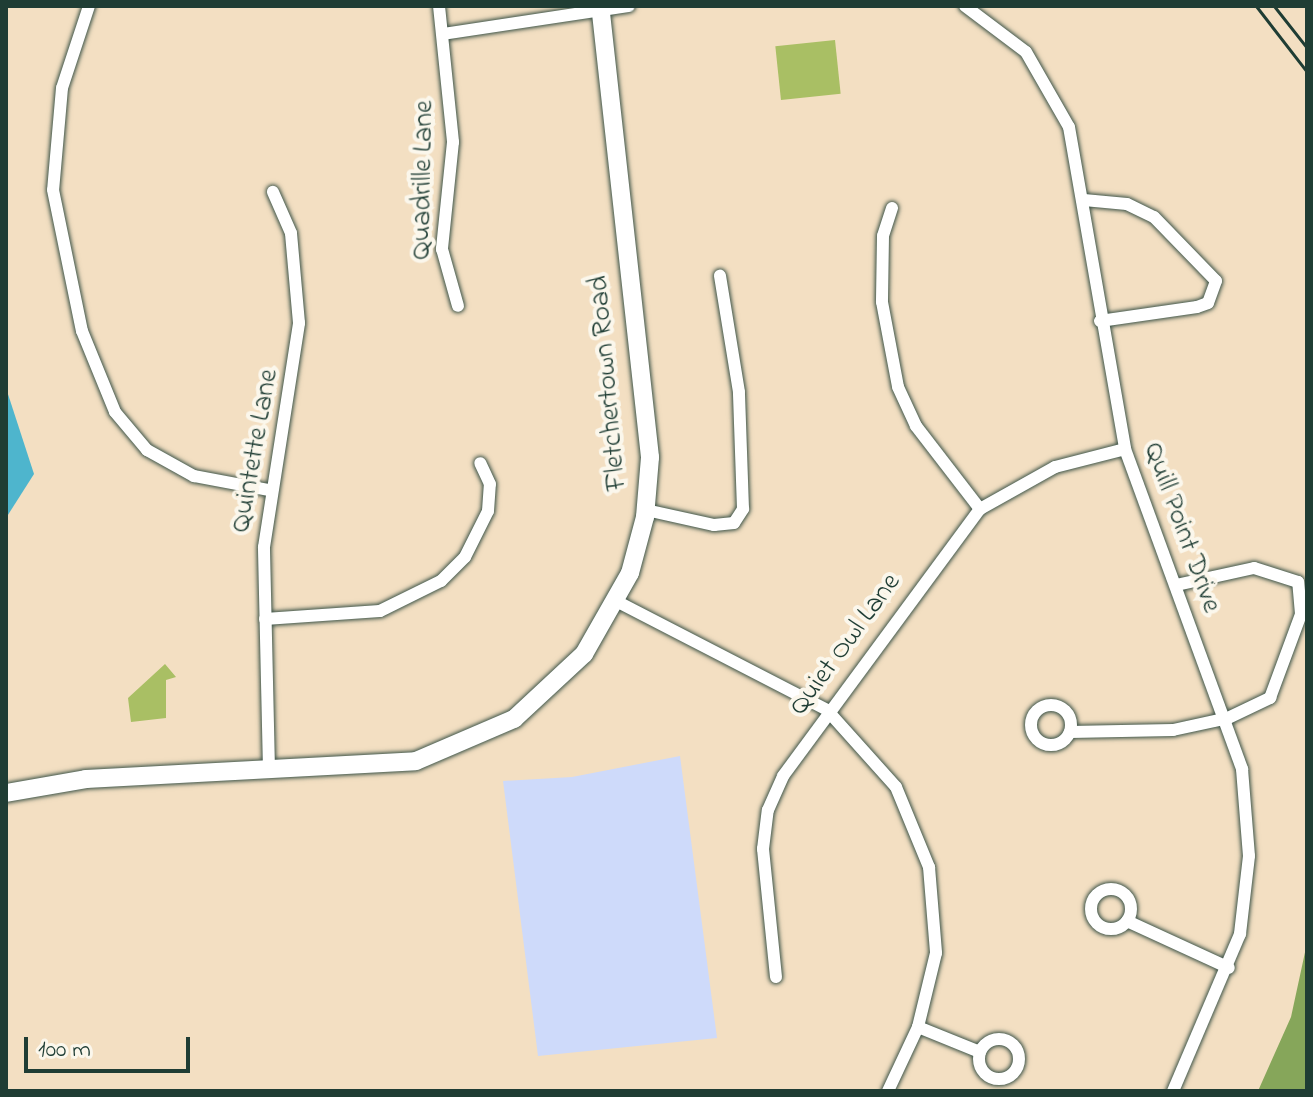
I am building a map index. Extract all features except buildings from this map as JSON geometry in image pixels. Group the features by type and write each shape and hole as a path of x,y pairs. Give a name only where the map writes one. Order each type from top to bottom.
{"street":[{"path":"89,6 62,88 53,190 82,331 115,412 147,450 194,476 269,490"},
{"name":"Quadrille Lane","path":"439,6 453,142 442,249 458,306"},
{"path":"443,34 629,6"},
{"name":"Quill Point Drive","path":"965,6 1014,39 1045,79 1069,127 1084,200 1100,321 1125,449 1228,718 1242,769 1249,856 1229,968 1173,1091"},
{"name":"Fletchertown Road","path":"6,793 70,781 396,765 481,738 559,683 618,602 646,510 647,422 601,8"},
{"name":"Quintette Lane","path":"269,770 265,619 269,490 299,323 291,233 273,192"},
{"path":"1084,200 1127,204 1154,217 1216,281 1212,297 1197,307 1100,321"},
{"path":"892,208 882,285 896,377 916,426 980,509"},
{"path":"646,510 714,525 734,523 743,509 739,392 720,276"},
{"name":"Quiet Owl Lane","path":"776,977 763,849 768,810 827,710 980,509 1055,467 1125,449"},
{"path":"265,619 378,612 441,581 465,557 488,511 490,484 480,463"},
{"path":"1070,732 1155,732 1228,718 1263,705 1277,687 1302,588 1290,575 1254,568 1176,585"},
{"path":"618,602 827,710 896,787 929,867 936,953 918,1027 888,1091"},
{"path":"1127,921 1229,968"},
{"path":"918,1027 980,1052"}],"shaded area":[{"path":"680,756 717,1038 538,1056 503,781 572,777"}],"green space":[{"path":"835,40 841,94 781,100 775,46"},
{"path":"165,664 176,677 166,680 166,718 131,722 128,698"},
{"path":"1307,943 1307,1091 1258,1091 1291,1017"}],"water":[{"path":"6,388 34,474 6,518"}],"railway":[{"path":"1256,6 1307,72"},
{"path":"1274,6 1307,48"}]}
